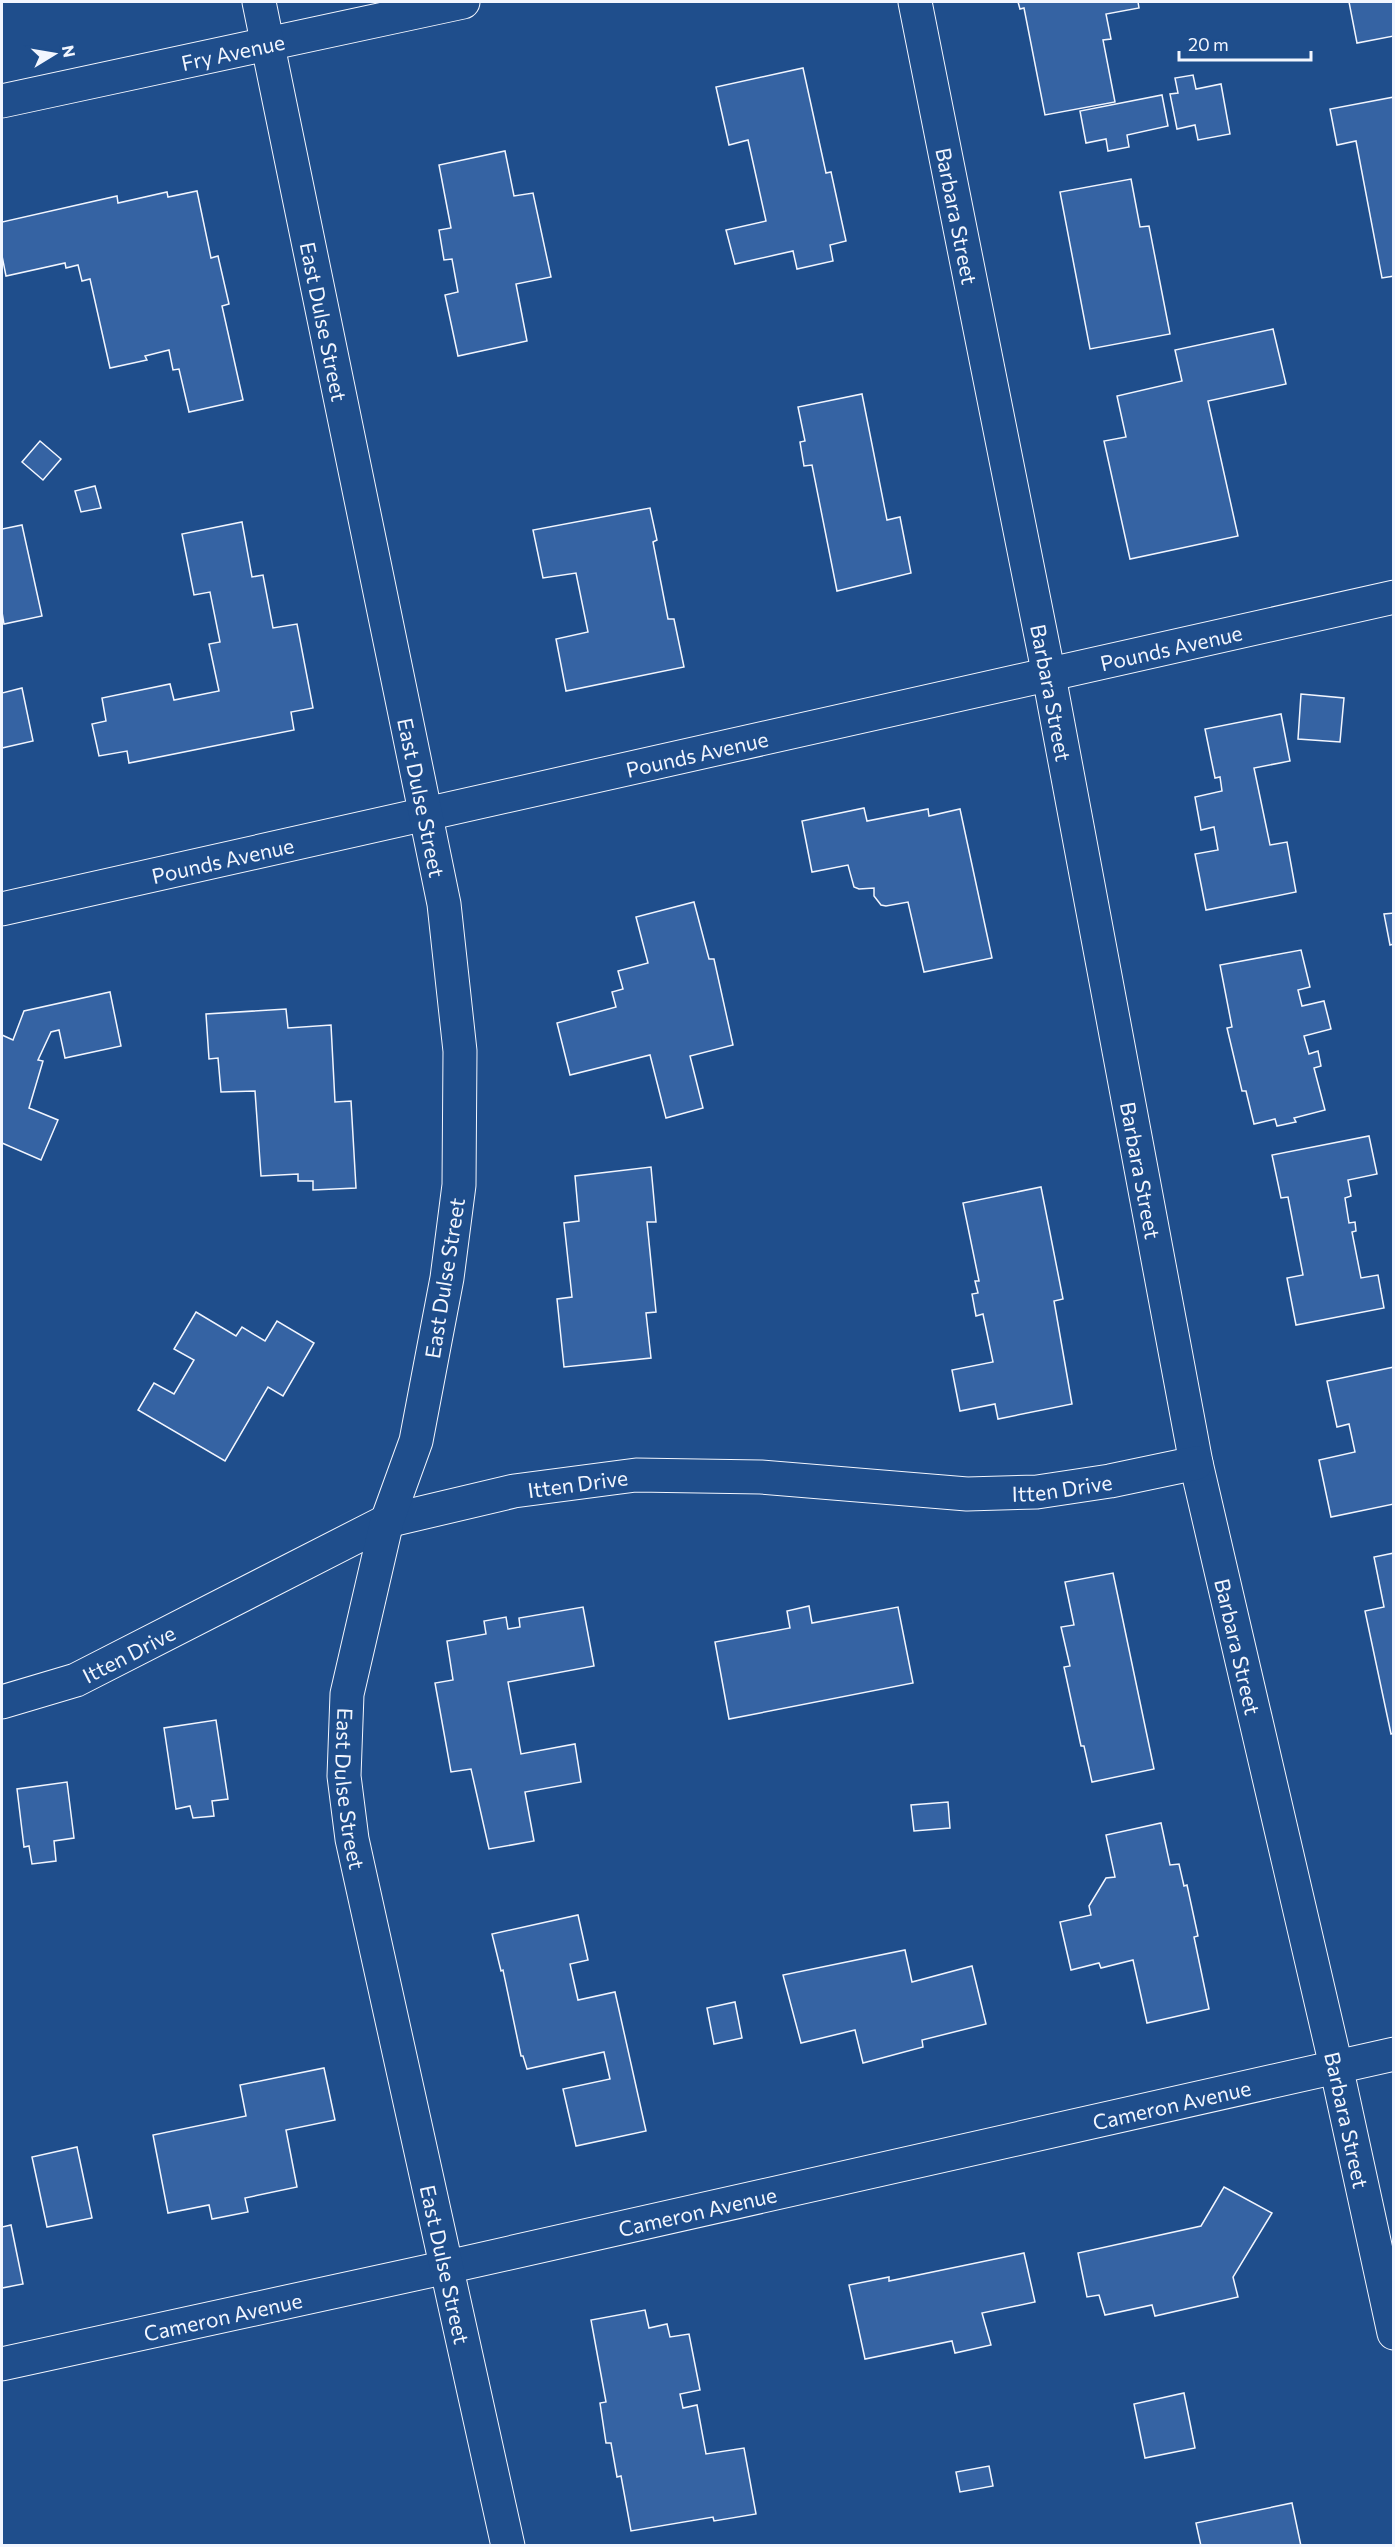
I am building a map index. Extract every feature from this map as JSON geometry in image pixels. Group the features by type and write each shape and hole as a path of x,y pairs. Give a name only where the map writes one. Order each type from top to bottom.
{"street":[{"name":"East Dulse Street","path":"259,2 427,814 444,904 460,1051 459,1185 447,1278 416,1441 387,1521 347,1694 344,1776 352,1839 508,2546"},
{"name":"Fry Avenue","path":"2,101 462,2"},
{"name":"Barbara Street","path":"915,2 1049,676 1196,1462 1336,2066 1394,2333"},
{"name":"Pounds Avenue","path":"2,909 1394,597"},
{"name":"Itten Drive","path":"2,1702 76,1680 146,1642 275,1580 387,1521 514,1491 636,1475 761,1477 968,1494 1037,1492 1110,1481 1196,1462"},
{"name":"Cameron Avenue","path":"2,2364 447,2267 1394,2054"}],"building":[{"path":"1018,2 1138,2 1139,8 1106,14 1111,39 1103,40 1115,102 1045,115 1024,8 1020,9"},
{"path":"1349,2 1394,2 1394,36 1357,43"},
{"path":"803,68 826,173 831,172 846,241 830,245 833,261 797,269 793,251 735,264 726,230 766,221 748,140 729,145 716,87"},
{"path":"1193,75 1196,89 1221,84 1230,134 1198,140 1195,125 1177,129 1170,94 1178,93 1175,78"},
{"path":"1162,95 1168,126 1127,135 1129,147 1108,151 1106,139 1086,143 1080,111"},
{"path":"1394,97 1394,276 1382,278 1356,141 1337,145 1330,109"},
{"path":"505,151 514,196 533,193 551,277 516,284 527,341 458,356 445,295 458,292 452,259 444,260 439,230 451,228 439,165"},
{"path":"1131,179 1140,227 1149,226 1170,334 1090,349 1060,192"},
{"path":"197,191 211,258 218,256 229,304 222,306 243,400 189,412 179,369 173,370 169,350 145,356 147,360 110,368 90,279 82,281 78,265 66,268 65,263 6,276 2,256 2,222 117,196 118,203 167,192 168,197"},
{"path":"1273,329 1286,384 1208,401 1238,536 1130,559 1104,441 1126,437 1117,396 1182,381 1175,350"},
{"path":"862,394 887,520 900,517 911,573 837,591 812,465 804,466 800,442 805,441 798,407"},
{"path":"40,441 61,459 43,480 22,462"},
{"path":"95,486 101,508 81,512 75,491"},
{"path":"650,508 657,540 653,542 668,619 674,619 684,667 566,691 556,639 588,632 576,573 543,578 533,530"},
{"path":"242,522 252,577 263,575 273,628 297,624 313,708 291,712 294,730 129,763 127,751 99,756 92,724 106,721 102,698 170,684 174,700 219,691 209,644 220,642 210,592 194,595 182,534"},
{"path":"22,525 42,616 4,624 2,529"},
{"path":"22,688 33,741 2,748 2,693"},
{"path":"1301,694 1344,698 1340,742 1298,739"},
{"path":"1281,714 1290,761 1254,768 1270,845 1287,842 1296,892 1206,910 1195,854 1218,850 1214,827 1201,830 1195,797 1222,791 1220,777 1215,778 1205,729"},
{"path":"864,808 867,821 928,809 929,816 960,809 992,958 924,972 908,902 881,905 874,896 874,888 854,887 848,865 812,872 802,821"},
{"path":"694,902 709,959 714,959 733,1045 690,1056 703,1108 666,1118 650,1055 570,1075 557,1023 616,1007 612,992 623,989 618,971 648,963 636,917"},
{"path":"1394,913 1394,944 1390,945 1384,914"},
{"path":"1301,950 1310,987 1298,990 1302,1006 1324,1001 1331,1029 1304,1036 1309,1054 1318,1051 1321,1066 1314,1068 1325,1110 1294,1118 1296,1122 1277,1126 1275,1119 1254,1124 1246,1091 1242,1091 1227,1028 1232,1027 1220,965"},
{"path":"110,992 121,1046 65,1058 59,1030 51,1032 38,1060 43,1061 29,1108 58,1120 41,1160 2,1143 2,1035 13,1040 24,1011"},
{"path":"286,1009 288,1028 331,1025 335,1102 351,1101 356,1188 313,1190 313,1181 298,1181 298,1174 261,1176 255,1091 221,1092 218,1058 209,1059 206,1014"},
{"path":"1369,1136 1377,1174 1348,1180 1351,1196 1345,1198 1349,1223 1355,1222 1356,1231 1352,1232 1361,1278 1378,1275 1384,1308 1296,1325 1287,1278 1303,1275 1288,1197 1281,1198 1272,1155"},
{"path":"651,1167 656,1222 647,1222 656,1312 646,1313 651,1358 564,1367 557,1299 572,1297 564,1223 579,1221 575,1176"},
{"path":"1041,1187 1063,1299 1054,1301 1072,1404 998,1419 995,1404 960,1411 952,1370 993,1362 983,1314 976,1316 972,1294 978,1293 975,1281 979,1281 963,1203"},
{"path":"196,1312 236,1336 242,1327 265,1341 277,1321 314,1343 283,1396 268,1387 225,1461 138,1410 154,1383 174,1394 194,1360 174,1349"},
{"path":"1394,1367 1394,1504 1331,1517 1319,1460 1355,1452 1349,1424 1337,1427 1327,1381"},
{"path":"1394,1553 1394,1733 1391,1734 1365,1611 1384,1607 1374,1557"},
{"path":"1113,1573 1154,1769 1092,1782 1084,1746 1081,1746 1064,1667 1070,1666 1061,1627 1074,1625 1065,1582"},
{"path":"809,1606 812,1623 898,1607 913,1683 729,1719 715,1642 790,1628 787,1611"},
{"path":"583,1607 594,1666 508,1682 521,1754 575,1744 581,1782 525,1792 534,1841 489,1849 471,1769 451,1772 435,1683 453,1680 447,1641 486,1634 484,1621 506,1617 508,1629 520,1627 519,1618"},
{"path":"216,1720 228,1799 212,1801 214,1816 193,1818 190,1806 176,1809 164,1728"},
{"path":"67,1782 74,1838 54,1841 56,1861 32,1864 29,1846 24,1847 17,1789"},
{"path":"948,1802 950,1828 914,1831 911,1805"},
{"path":"1161,1823 1170,1865 1179,1864 1184,1886 1187,1885 1198,1936 1194,1937 1209,2009 1147,2023 1133,1960 1101,1968 1099,1963 1071,1970 1060,1922 1091,1915 1089,1906 1106,1878 1115,1877 1106,1835"},
{"path":"578,1915 588,1960 570,1964 578,2000 615,1992 646,2131 576,2146 563,2089 610,2079 604,2052 527,2069 523,2056 521,2056 503,1970 501,1971 492,1934"},
{"path":"905,1950 912,1982 972,1966 986,2024 922,2040 923,2047 863,2063 855,2030 801,2043 783,1975"},
{"path":"735,2002 742,2038 714,2044 707,2008"},
{"path":"324,2068 335,2120 286,2130 297,2187 245,2198 248,2212 212,2219 209,2205 168,2213 153,2135 246,2116 240,2085"},
{"path":"77,2147 92,2218 47,2227 32,2157"},
{"path":"1224,2187 1272,2213 1233,2277 1238,2297 1155,2316 1152,2305 1105,2315 1099,2295 1087,2297 1078,2253 1201,2226"},
{"path":"11,2225 23,2284 2,2288 2,2227"},
{"path":"1024,2253 1035,2302 982,2313 991,2345 955,2353 952,2341 865,2359 849,2285 889,2277 889,2281"},
{"path":"645,2310 649,2328 667,2324 670,2337 689,2334 700,2390 680,2394 683,2408 697,2405 706,2454 744,2448 756,2514 714,2521 713,2517 631,2531 621,2476 617,2477 611,2443 606,2443 600,2403 606,2402 591,2320"},
{"path":"1184,2393 1195,2448 1145,2458 1134,2404"},
{"path":"989,2466 993,2486 960,2492 956,2472"},
{"path":"1292,2503 1301,2546 1201,2546 1196,2523"}]}
